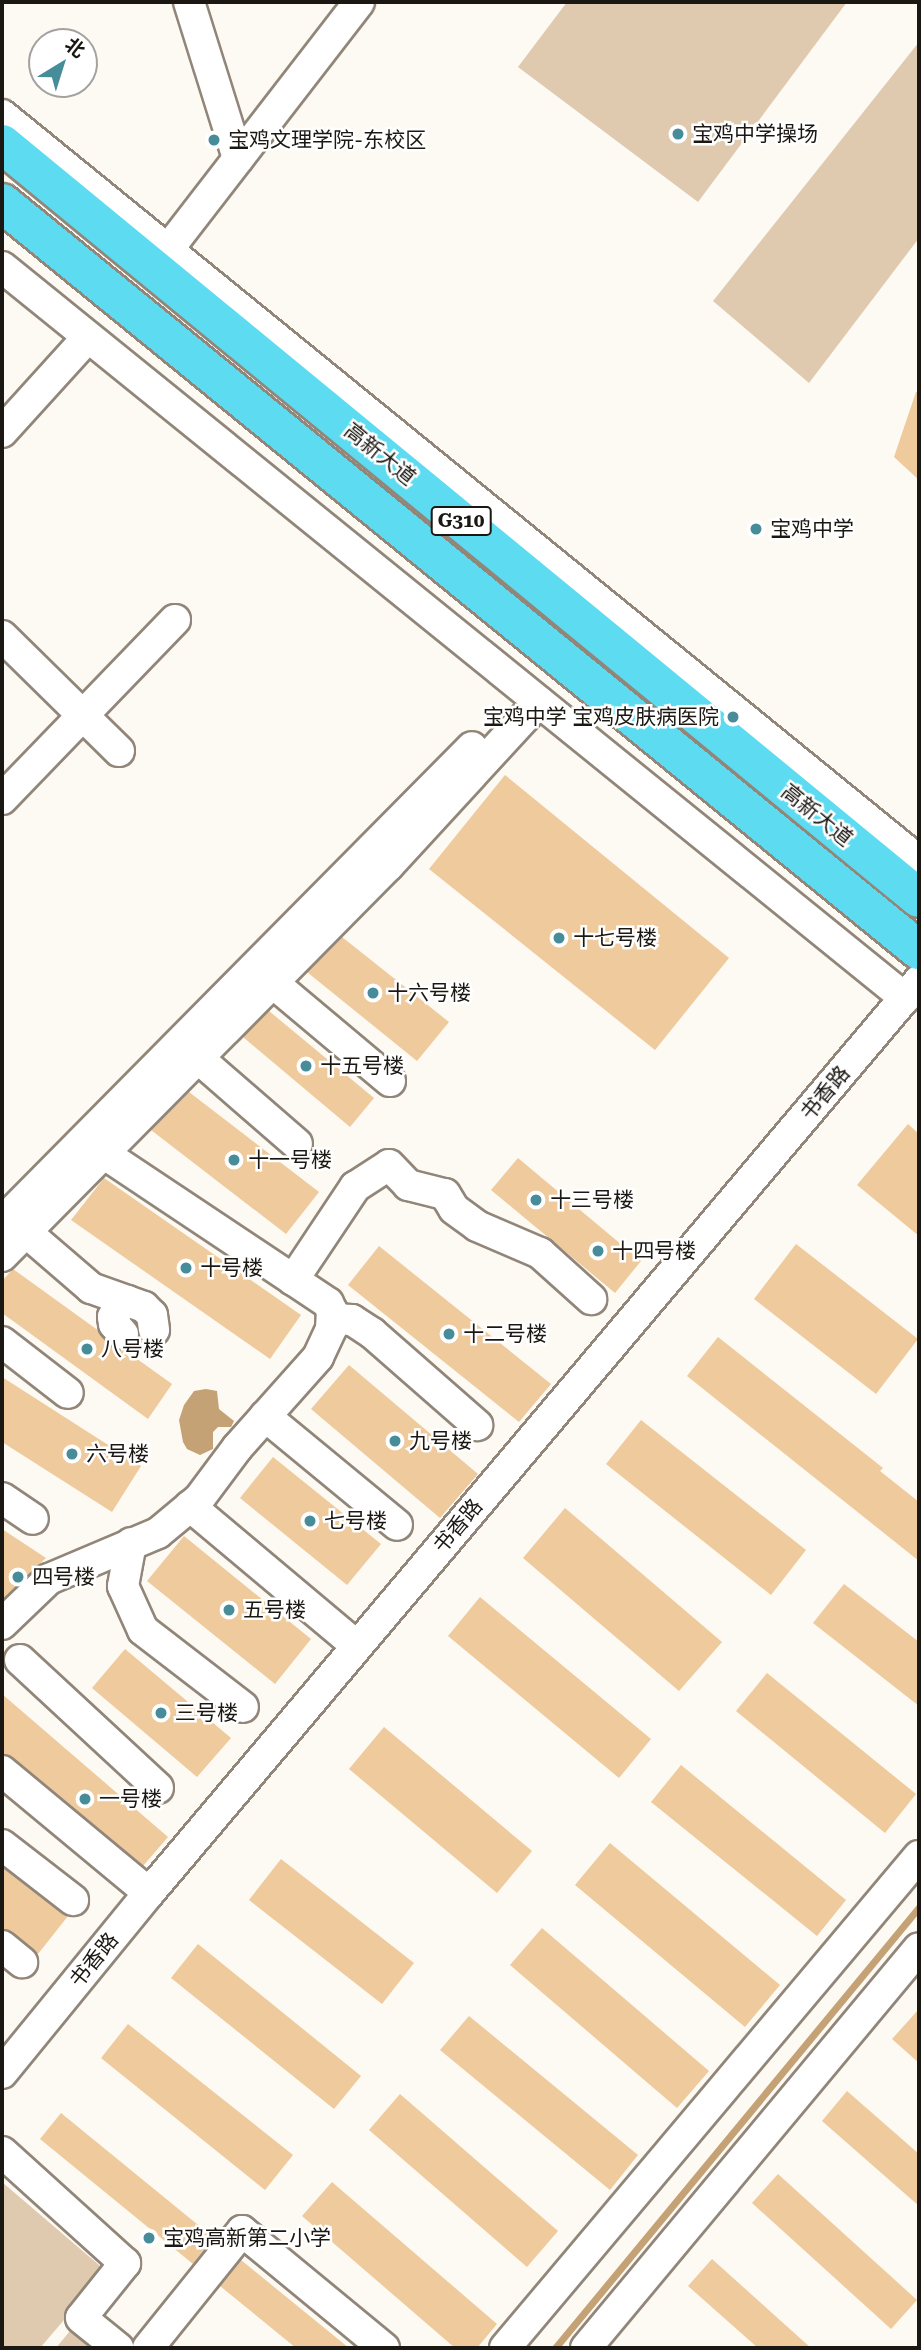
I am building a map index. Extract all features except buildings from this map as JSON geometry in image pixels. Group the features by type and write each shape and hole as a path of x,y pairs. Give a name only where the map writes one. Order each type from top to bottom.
{"highway":[{"name":"高新大道","path":"2,144 160,258 919,898"},
{"name":"高新大道","path":"2,202 919,950"}],"street":[{"path":"188,2 238,158"},
{"path":"160,258 359,2"},
{"path":"2,115 160,258 919,862"},
{"path":"2,267 533,697 912,990"},
{"path":"2,432 88,337"},
{"path":"2,799 175,620"},
{"path":"2,636 84,713 119,751"},
{"path":"14,1227 103,1153 356,897 533,697"},
{"path":"2,1256 14,1227 533,697"},
{"path":"272,982 390,1081"},
{"name":"书香路","path":"2,2073 149,1893 912,990"},
{"path":"198,1058 297,1144"},
{"path":"2,1625 49,1579 158,1533 190,1506 318,1357 331,1329 332,1319 328,1303 103,1153"},
{"path":"293,1280 355,1187 389,1165 408,1185 444,1194 454,1209 477,1226 540,1253 591,1298"},
{"path":"14,1227 91,1288 144,1307 152,1315 154,1330"},
{"path":"123,1334 114,1324 113,1317 121,1304 127,1301"},
{"path":"332,1319 352,1320 372,1333 477,1425"},
{"path":"2,1342 68,1393"},
{"path":"265,1416 397,1525"},
{"path":"2,1498 33,1519"},
{"path":"190,1506 357,1646"},
{"path":"131,1543 123,1586 143,1630 243,1707"},
{"path":"2,1625 12,1627 23,1636 25,1649 11,1664 158,1788"},
{"path":"2,1771 149,1893"},
{"path":"2,1844 72,1900"},
{"path":"505,2348 919,1856"},
{"path":"586,2348 919,1948"},
{"path":"2,2152 125,2263 80,2318 118,2348"},
{"path":"148,2348 242,2231 384,2348"}],"shaded area":[{"name":"宝鸡中学操场","path":"567,2 847,2 698,202 518,67"},
{"path":"919,42 919,238 809,383 713,301"},
{"path":"194,1391 217,1391 219,1409 234,1421 231,1427 218,1427 213,1432 213,1449 200,1455 187,1449 179,1420 184,1405"},
{"path":"2,2182 106,2271 40,2348 2,2348"},
{"path":"74,2326 102,2348 56,2348"}],"waterway":[{"path":"555,2348 919,1907"}],"place":[{"name":"宝鸡中学操场","path":"678,134"},
{"name":"宝鸡文理学院-东校区","path":"214,140"},
{"name":"宝鸡中学","path":"756,529"},
{"name":"宝鸡中学 宝鸡皮肤病医院","path":"733,717"},
{"name":"十七号楼","path":"559,938"},
{"name":"十六号楼","path":"373,993"},
{"name":"十五号楼","path":"306,1066"},
{"name":"十一号楼","path":"234,1160"},
{"name":"十三号楼","path":"536,1200"},
{"name":"十四号楼","path":"598,1251"},
{"name":"十号楼","path":"186,1268"},
{"name":"十二号楼","path":"449,1334"},
{"name":"八号楼","path":"87,1349"},
{"name":"九号楼","path":"395,1441"},
{"name":"六号楼","path":"72,1454"},
{"name":"七号楼","path":"310,1521"},
{"name":"四号楼","path":"18,1577"},
{"name":"五号楼","path":"229,1610"},
{"name":"三号楼","path":"161,1713"},
{"name":"一号楼","path":"85,1799"},
{"name":"宝鸡高新第二小学","path":"149,2238"}]}
